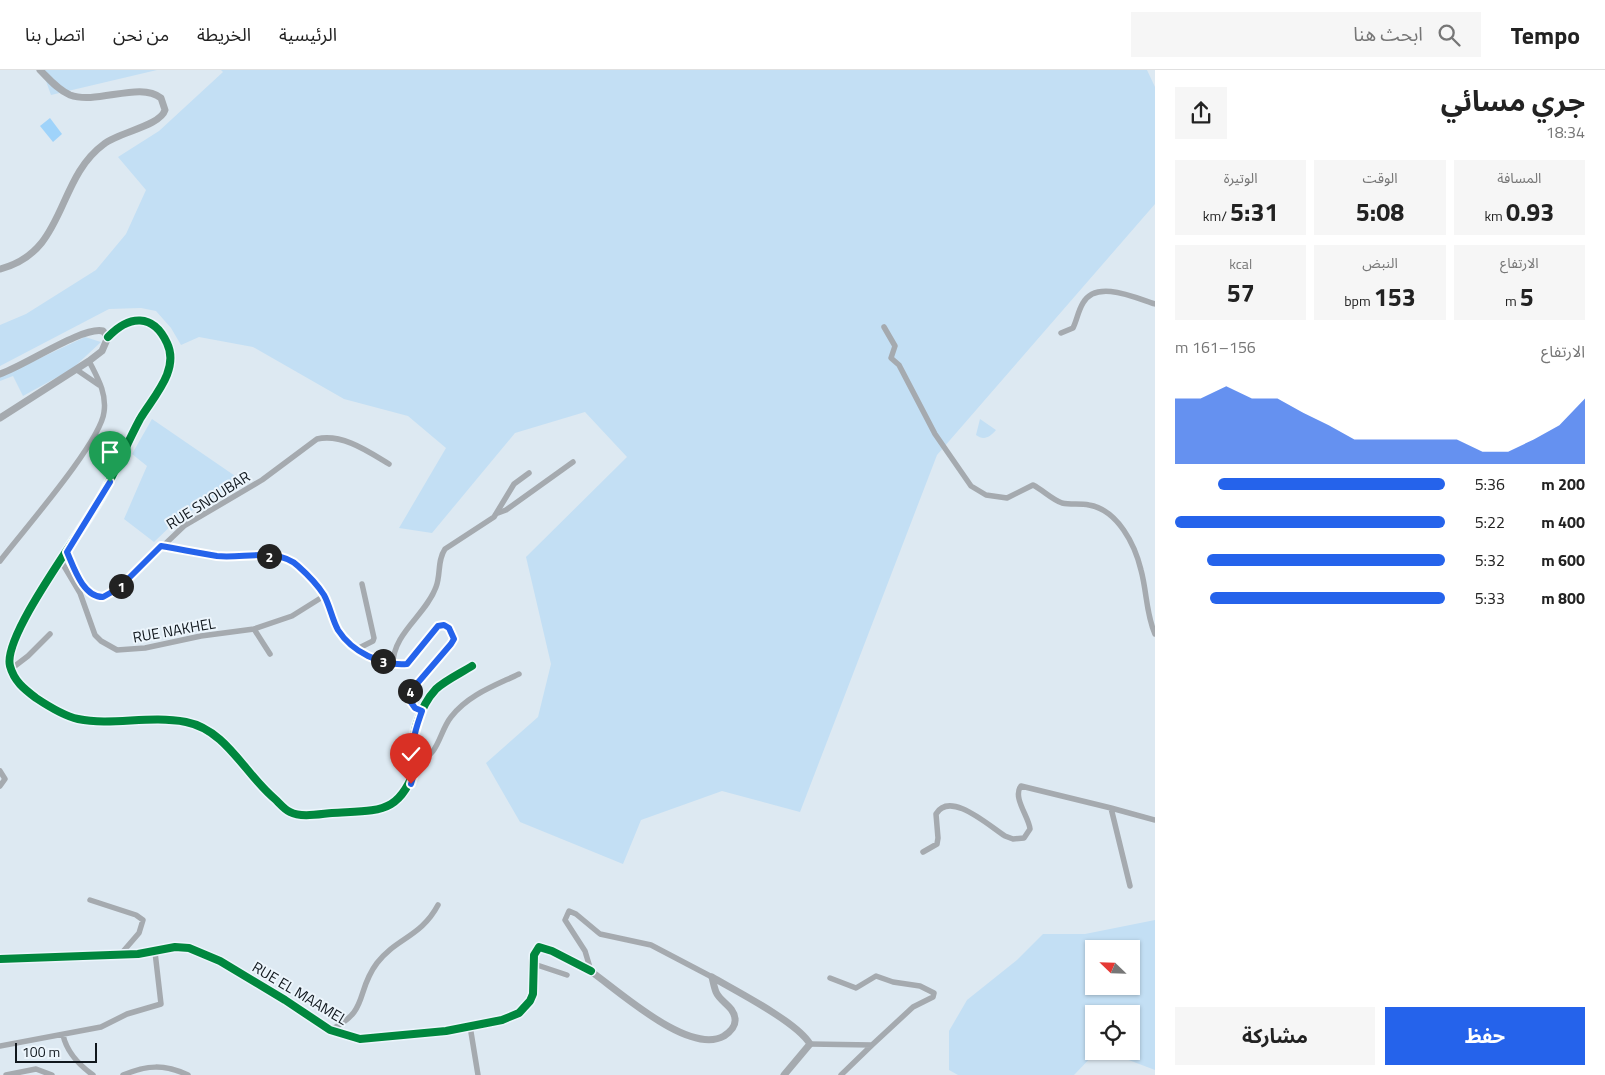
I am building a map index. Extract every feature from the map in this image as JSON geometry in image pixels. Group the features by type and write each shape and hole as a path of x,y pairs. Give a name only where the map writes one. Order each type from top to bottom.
{"street":[{"path":"0,268 24,260 45,241 80,169 97,149 118,135 159,120 166,110 161,98 150,92 90,98 70,95 53,84 40,70"},
{"path":"1061,333 1073,328 1083,302 1092,294 1098,292 1121,294 1155,304"},
{"path":"0,418 89,361 102,351 108,337 127,321 147,322 156,327 168,346 171,356 163,384 140,419 100,499 17,633 10,652 11,669 16,681 34,696 78,719 167,719 210,730 260,786 290,813 307,815 380,809 405,792 418,761"},
{"path":"884,327 896,346 892,358 893,361 900,365 944,448 971,486 978,492 1007,498 1033,485 1061,502 1090,505 1110,514 1131,544 1142,571 1149,615 1155,634"},
{"path":"0,374 27,363 89,331 103,331 108,337"},
{"path":"0,561 71,470 102,423 104,405 101,386 89,361"},
{"path":"77,370 101,386"},
{"name":"RUE SNOUBAR","path":"67,552 87,590 94,596 103,597 119,588 184,526 262,480 317,439 324,437 345,441 390,464"},
{"path":"393,664 393,650 436,586 442,554 445,549 480,528 498,513 506,510 573,462"},
{"path":"498,513 514,484 529,473"},
{"path":"161,546 218,556 285,558 298,566 324,596 339,631 348,642 372,658 393,664 407,664 438,626 444,625 449,628 454,639 451,644 409,693 408,701 422,711"},
{"name":"RUE NAKHEL","path":"61,560 80,593 95,635 101,641 117,650 145,648 201,636 254,629 292,616 324,596"},
{"path":"357,649 374,638 362,584"},
{"path":"254,629 270,654"},
{"path":"11,669 28,656 50,634"},
{"path":"418,761 414,756 414,745 422,711 437,689 472,666"},
{"path":"418,761 426,759 432,754 446,724 461,706 483,691 519,674"},
{"path":"0,771 5,779 4,784 0,786"},
{"path":"922,852 937,844 936,814 941,808 950,804 961,808 1005,836 1013,839 1024,838 1030,829 1019,800 1018,792 1021,786 1155,820"},
{"path":"1111,808 1130,886"},
{"path":"90,900 136,914 143,920 139,932 120,955"},
{"path":"330,1030 352,1018 378,962 425,925 438,904"},
{"path":"591,971 585,951 566,920 568,911 576,914 600,934 651,945 712,977 788,1023 801,1033 810,1044 872,1045"},
{"path":"567,975 534,964 535,951 542,946 591,971 614,991 673,1029 691,1038 707,1042 716,1040 731,1032 736,1019 733,1010 716,993 712,977"},
{"name":"RUE EL MAAMEL","path":"0,959 120,955 156,952 182,947 207,954 286,1000 330,1030 360,1039 446,1031 510,1018 526,1007 533,994 534,964"},
{"path":"0,1046 101,1026 127,1014 161,1004 156,952"},
{"path":"830,978 856,988 876,976 893,982 920,986 934,993 933,997 914,1008 841,1075"},
{"path":"470,1026 478,1075"},
{"path":"63,1035 65,1045 73,1057 93,1075"},
{"path":"784,1075 810,1044"},
{"path":"123,1075 145,1067 160,1066 188,1075"},
{"path":"6,1075 36,1069 52,1075"}],"shaded area":[{"path":"42,70 157,70 51,95"},
{"path":"221,70 1147,70 1155,87 1155,204 937,455 800,812 722,791 641,820 623,864 520,822 486,763 538,717 551,664 526,557 627,457 585,412 515,433 432,533 399,528 446,448 408,416 344,399 253,347 199,337 181,345 171,328 156,311 141,308 109,309 0,366 0,325 26,314 96,270 126,234 146,190 118,157 159,131 223,72"},
{"path":"85,337 101,342 72,369 23,396 13,376 0,381 0,377"},
{"path":"152,419 241,480 178,519 154,542 124,519 147,466 132,454"},
{"path":"980,419 996,430 991,435 982,438 976,435"},
{"path":"1155,920 1155,1070 1129,1060 1140,1060 1140,1005 1085,1005 1085,1060 1088,1060 1074,1075 958,1075 949,1070 949,1031 967,1000 1017,960 1043,934 1085,934"}],"water":[{"path":"50,118 62,134 53,142 40,126"}],"cycle path":[{"path":"108,337 124,324 132,321 148,322 155,326 167,343 170,353 168,373 140,419 100,499 30,608 18,632 11,651 10,666 14,676 24,688 51,707 67,716 78,719 91,721 172,720 200,727 213,734 224,744 265,790 284,808 294,814 311,815 376,809 387,806 396,800 411,779 418,761 414,753 414,734 425,704 436,689 472,666"},
{"path":"0,959 138,954 175,947 189,948 220,961 285,1000 330,1030 360,1039 446,1031 502,1020 519,1013 530,1001 533,994 534,955 539,947 552,951 591,971"}],"route":[{"path":"110,482 67,552 87,590 94,596 103,597 119,588 161,546 218,556 281,557 289,560 316,584 324,596 339,631 348,642 372,658 393,664 407,664 438,626 444,625 449,628 454,639 451,644 441,653 409,693 408,701 415,708 422,711 416,729 414,745 414,756 418,761 411,784"}]}
